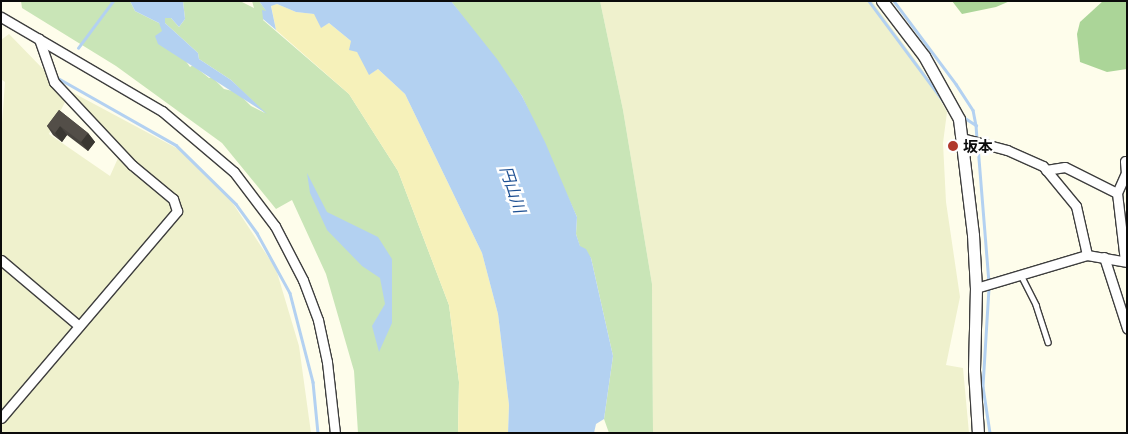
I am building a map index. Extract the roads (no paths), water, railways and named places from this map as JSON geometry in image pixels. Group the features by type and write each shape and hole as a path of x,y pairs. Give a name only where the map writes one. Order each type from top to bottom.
{"street":[{"path":"882,1 931,67 959,119 976,288 974,370 978,433"},
{"path":"1,18 183,126 234,172 275,226 303,280 318,320 332,389 335,433"},
{"path":"1,418 177,211 177,205 112,145 54,82 39,39"},
{"path":"962,138 1007,150 1046,170 1076,206 1087,255"},
{"path":"976,288 1087,255 1104,256 1126,261 1116,193 1126,173 1126,161"},
{"path":"1046,170 1065,167 1116,193"},
{"path":"1104,256 1127,328"},
{"path":"1,260 79,326"}],"lane":[{"path":"1021,275 1036,305 1048,342"}],"water":[{"path":"130,1 183,1 185,19 179,27 171,18 165,18 165,23 198,53 199,59 231,80 267,114 158,44 155,36 162,31 159,23 135,11"},
{"name":"円山川","path":"259,1 451,1 497,59 522,96 545,142 577,217 576,234 580,246 586,249 591,258 613,356 604,419 596,424 594,433 508,433 509,405 498,314 482,253 405,94 378,69 369,75 357,52 349,50 351,41 329,23 321,28 314,14 296,12 277,4 271,6 276,30 263,19 262,10 266,11"},
{"path":"307,173 327,212 378,237 392,259 392,323 379,352 372,326 385,304 380,278 362,266 327,230 310,193"}],"waterway":[{"path":"78,48 113,1"},
{"path":"869,1 947,106"},
{"path":"894,1 956,84 973,110 976,125"},
{"path":"58,78 176,145 236,204 257,233 290,293 313,382 318,433"},
{"path":"962,116 976,125 977,140"},
{"path":"978,146 989,282"},
{"path":"989,288 983,387 990,433"}],"place":[{"name":"坂本","path":"953,146"}]}
